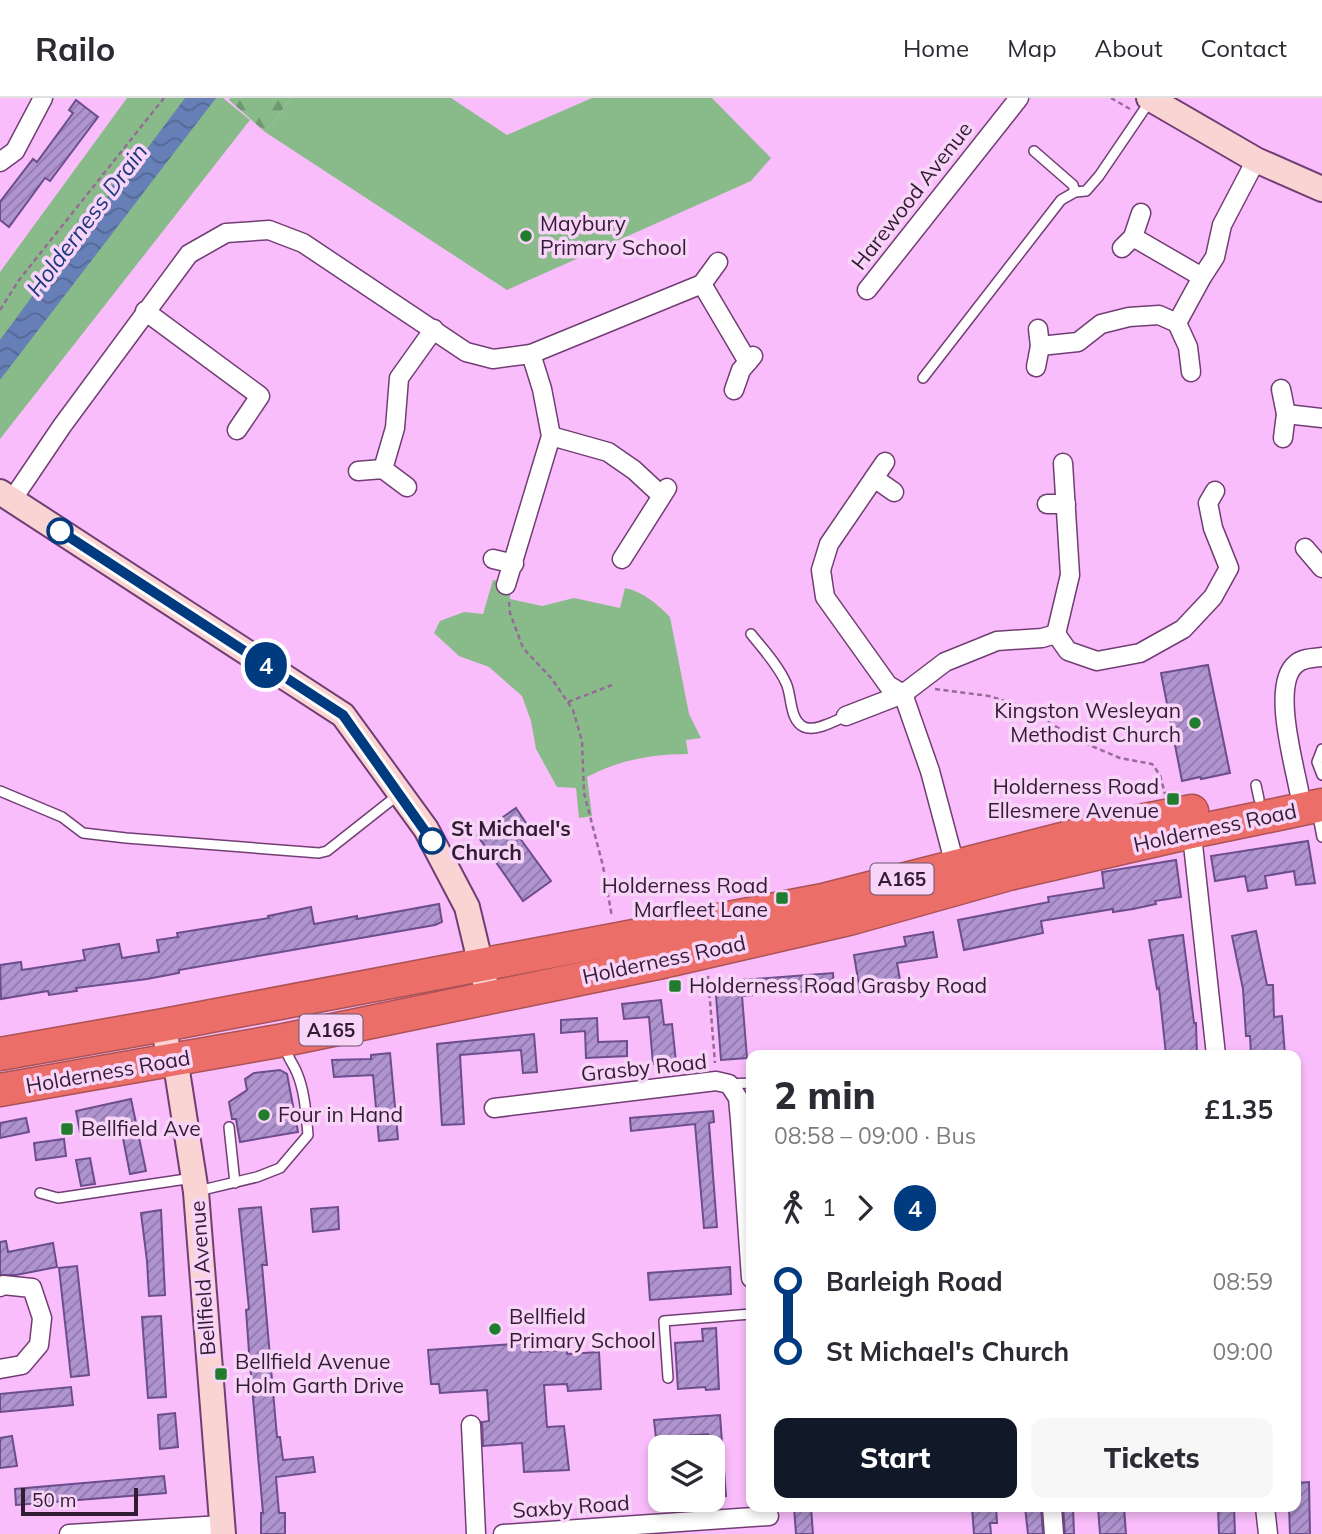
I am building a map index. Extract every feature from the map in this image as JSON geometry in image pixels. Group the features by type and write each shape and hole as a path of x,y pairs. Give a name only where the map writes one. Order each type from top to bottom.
{"highway":[{"name":"Holderness Road","path":"2,1051 164,1025 481,966 815,915 1009,874 1184,819 1258,792 1316,793"},
{"name":"Holderness Road","path":"0,1090 284,1040 714,951 955,865 1113,826 1184,819 1316,793"}],"street":[{"path":"0,162 15,150 43,98"},
{"name":"Harewood Avenue","path":"867,289 1019,98"},
{"path":"1150,99 1255,160 1322,189"},
{"path":"1177,323 1216,257 1222,225 1255,160"},
{"path":"1141,213 1128,242 1202,277"},
{"path":"488,996 467,907 426,829 343,715 6,496 189,254 226,233 269,230 303,243 466,352 493,359 531,354 702,284 718,262"},
{"path":"702,284 750,359 741,370 734,390"},
{"path":"145,312 260,396 237,430"},
{"path":"1036,367 1039,337 1078,342 1101,324 1129,317 1159,315 1177,323 1194,362"},
{"path":"383,469 395,428 399,378 434,329"},
{"path":"506,585 551,436 542,389 531,354"},
{"path":"1281,389 1286,414 1283,438"},
{"path":"1286,414 1322,418"},
{"path":"551,436 608,452 664,491 622,559"},
{"path":"885,462 829,544 821,570 825,597 888,685 907,691"},
{"path":"1063,463 1070,575 1056,634 1068,652 1097,662 1140,653 1183,629 1213,597 1229,568 1213,528 1208,503 1214,491"},
{"path":"358,471 383,469 407,487"},
{"path":"874,478 894,492"},
{"path":"1047,505 1066,504"},
{"path":"1303,546 1322,568"},
{"path":"494,559 514,564"},
{"path":"846,716 907,691 945,663 997,641 1042,638 1056,634"},
{"path":"1316,793 1286,717 1285,688 1294,665 1303,660 1322,657"},
{"path":"907,691 955,865"},
{"path":"1184,819 1215,1050"},
{"name":"Bellfield Avenue","path":"164,1025 168,1052 177,1071 196,1184 222,1530"},
{"name":"Grasby Road","path":"494,1108 722,1083 738,1098 746,1173"},
{"path":"0,1287 32,1288 42,1318 39,1345 22,1365 0,1369"},
{"path":"471,1425 476,1534"},
{"path":"1052,1512 1054,1534"},
{"path":"1266,1512 1268,1534"},
{"name":"Saxby Road","path":"503,1534 769,1519"},
{"path":"69,1534 222,1530"}],"lane":[{"path":"923,378 1061,200 1075,192 1086,191 1099,176 1150,99"},
{"path":"1034,151 1073,185 1075,192"},
{"path":"751,634 787,684 791,707 804,728 814,728 846,716"},
{"path":"1322,749 1317,762 1316,793 1322,837"},
{"path":"0,791 62,817 83,832 126,838 319,853 327,851 400,793"},
{"path":"40,1193 58,1198 196,1184 235,1183 280,1168 308,1135 306,1109 297,1073 286,1054 284,1040"},
{"path":"722,1083 746,1083"},
{"path":"229,1127 235,1183"},
{"path":"668,1378 664,1321 746,1314"}],"path":[{"path":"0,310 19,280 164,98"},
{"path":"506,585 510,613 523,648 552,679 573,710 582,741 584,793 603,866 612,917"},
{"path":"568,702 612,685"},
{"path":"907,691 989,696 1019,705 1082,742 1120,758 1152,764 1184,819"},
{"path":"714,951 717,969 708,971 722,1083"}],"green space":[{"path":"127,98 223,98 250,120 0,439 0,272"},
{"path":"292,98 265,132 229,100"},
{"name":"Maybury Primary School","path":"292,98 451,98 507,135 592,98 712,98 771,158 751,181 507,290 265,132"},
{"path":"493,580 510,583 510,599 542,606 574,598 620,608 625,588 644,596 660,608 670,617 689,714 701,738 686,740 688,754 636,759 587,777 592,816 579,818 576,788 557,787 536,749 531,721 522,696 489,667 459,656 434,633 440,621 464,612 483,614"}],"water":[{"path":"185,98 216,98 0,380 0,340 87,222 106,201 116,180 131,170"}],"building":[{"path":"76,100 98,117 50,181 45,178 9,227 0,220 0,202 33,159 37,162 73,113 69,110"},
{"name":"Kingston Wesleyan Methodist Church","path":"1208,665 1230,773 1182,781 1161,673"},
{"path":"516,808 530,829 519,837 551,881 523,901 477,835"},
{"path":"1308,841 1315,883 1296,885 1294,871 1265,876 1267,888 1248,891 1245,876 1215,881 1211,856"},
{"path":"1176,860 1181,897 1155,901 1156,904 1133,909 1113,912 1113,909 1041,921 1043,933 964,950 958,920 1049,902 1048,897 1104,888 1102,872"},
{"path":"439,904 442,922 435,925 179,970 179,973 147,979 76,988 77,991 49,995 48,991 1,999 0,965 21,962 22,970 85,960 83,950 119,944 122,958 159,952 157,940 178,937 177,933 269,918 268,916 311,907 314,924"},
{"path":"1256,931 1267,985 1273,985 1274,1017 1282,1016 1285,1050 1251,1050 1250,1036 1246,1036 1243,989 1232,936"},
{"path":"933,932 937,957 897,963 901,985 860,992 854,955 906,946 904,937"},
{"path":"1183,935 1196,1023 1197,1050 1165,1050 1159,988 1157,989 1149,940"},
{"path":"833,973 834,989 742,996 746,1058 721,1060 715,982"},
{"path":"661,1000 664,1025 672,1024 676,1062 653,1064 649,1017 624,1019 622,1004"},
{"path":"597,1018 598,1042 627,1041 627,1056 586,1058 585,1031 561,1033 561,1020"},
{"path":"534,1034 537,1072 523,1073 521,1050 460,1055 464,1124 442,1125 437,1044"},
{"path":"390,1053 398,1139 379,1141 373,1075 334,1077 332,1060 371,1059 371,1055"},
{"path":"280,1070 287,1074 298,1132 240,1142 236,1119 232,1119 229,1102 247,1090 245,1079 254,1073"},
{"path":"131,1099 146,1171 130,1174 120,1123 80,1132 76,1111"},
{"path":"713,1111 714,1122 709,1123 717,1227 704,1228 695,1124 631,1131 630,1118"},
{"path":"26,1118 29,1132 0,1138 0,1123"},
{"path":"64,1139 66,1156 36,1160 34,1143"},
{"path":"90,1158 95,1184 81,1186 76,1160"},
{"path":"261,1207 267,1265 262,1265 277,1437 280,1437 283,1460 313,1457 315,1472 276,1477 279,1513 285,1513 285,1534 261,1534 263,1513 239,1209"},
{"path":"338,1207 339,1229 313,1232 311,1209"},
{"path":"161,1210 165,1295 149,1296 141,1213"},
{"path":"6,1241 8,1252 53,1243 57,1267 16,1275 0,1275 0,1242"},
{"path":"77,1266 89,1375 71,1377 59,1268"},
{"path":"730,1267 731,1294 650,1300 648,1273"},
{"path":"161,1316 166,1397 148,1398 142,1317"},
{"path":"716,1328 719,1389 678,1389 675,1343 703,1341 702,1329"},
{"path":"529,1343 530,1352 599,1352 601,1389 568,1391 567,1384 544,1385 547,1427 564,1426 569,1470 524,1472 522,1443 483,1446 482,1422 489,1421 487,1390 440,1393 439,1384 431,1384 428,1350"},
{"path":"71,1387 73,1405 0,1412 0,1394"},
{"path":"175,1413 178,1447 160,1449 158,1415"},
{"path":"720,1415 721,1435 656,1435 654,1420"},
{"path":"12,1436 17,1466 0,1468 0,1438"},
{"path":"164,1476 166,1493 16,1505 15,1489"},
{"path":"1309,1482 1310,1534 1290,1534 1289,1512 1301,1512 1301,1483"},
{"path":"794,1512 811,1512 813,1534 796,1534"},
{"path":"972,1512 996,1512 997,1523 990,1523 991,1534 974,1534"},
{"path":"1026,1512 1041,1512 1043,1534 1028,1534"},
{"path":"1063,1512 1073,1512 1074,1534 1065,1534"},
{"path":"1098,1512 1124,1512 1126,1534 1100,1534"},
{"path":"1218,1512 1234,1512 1235,1534 1219,1534"}],"bus line":[{"name":"4","path":"60,531 343,715 432,841"}],"place":[{"name":"Maybury Primary School","path":"526,236"},
{"name":"Kingston Wesleyan Methodist Church","path":"1195,723"},
{"name":"Holderness Road Ellesmere Avenue","path":"1173,799"},
{"name":"St Michael's Church","path":"432,841"},
{"name":"Holderness Road Marfleet Lane","path":"782,898"},
{"name":"Holderness Road Grasby Road","path":"675,986"},
{"name":"Four in Hand","path":"264,1115"},
{"name":"Bellfield Ave","path":"67,1129"},
{"name":"Bellfield Primary School","path":"495,1329"},
{"name":"Bellfield Avenue Holm Garth Drive","path":"221,1374"}],"water label":[{"name":"Holderness Drain","path":"87,220"}]}
